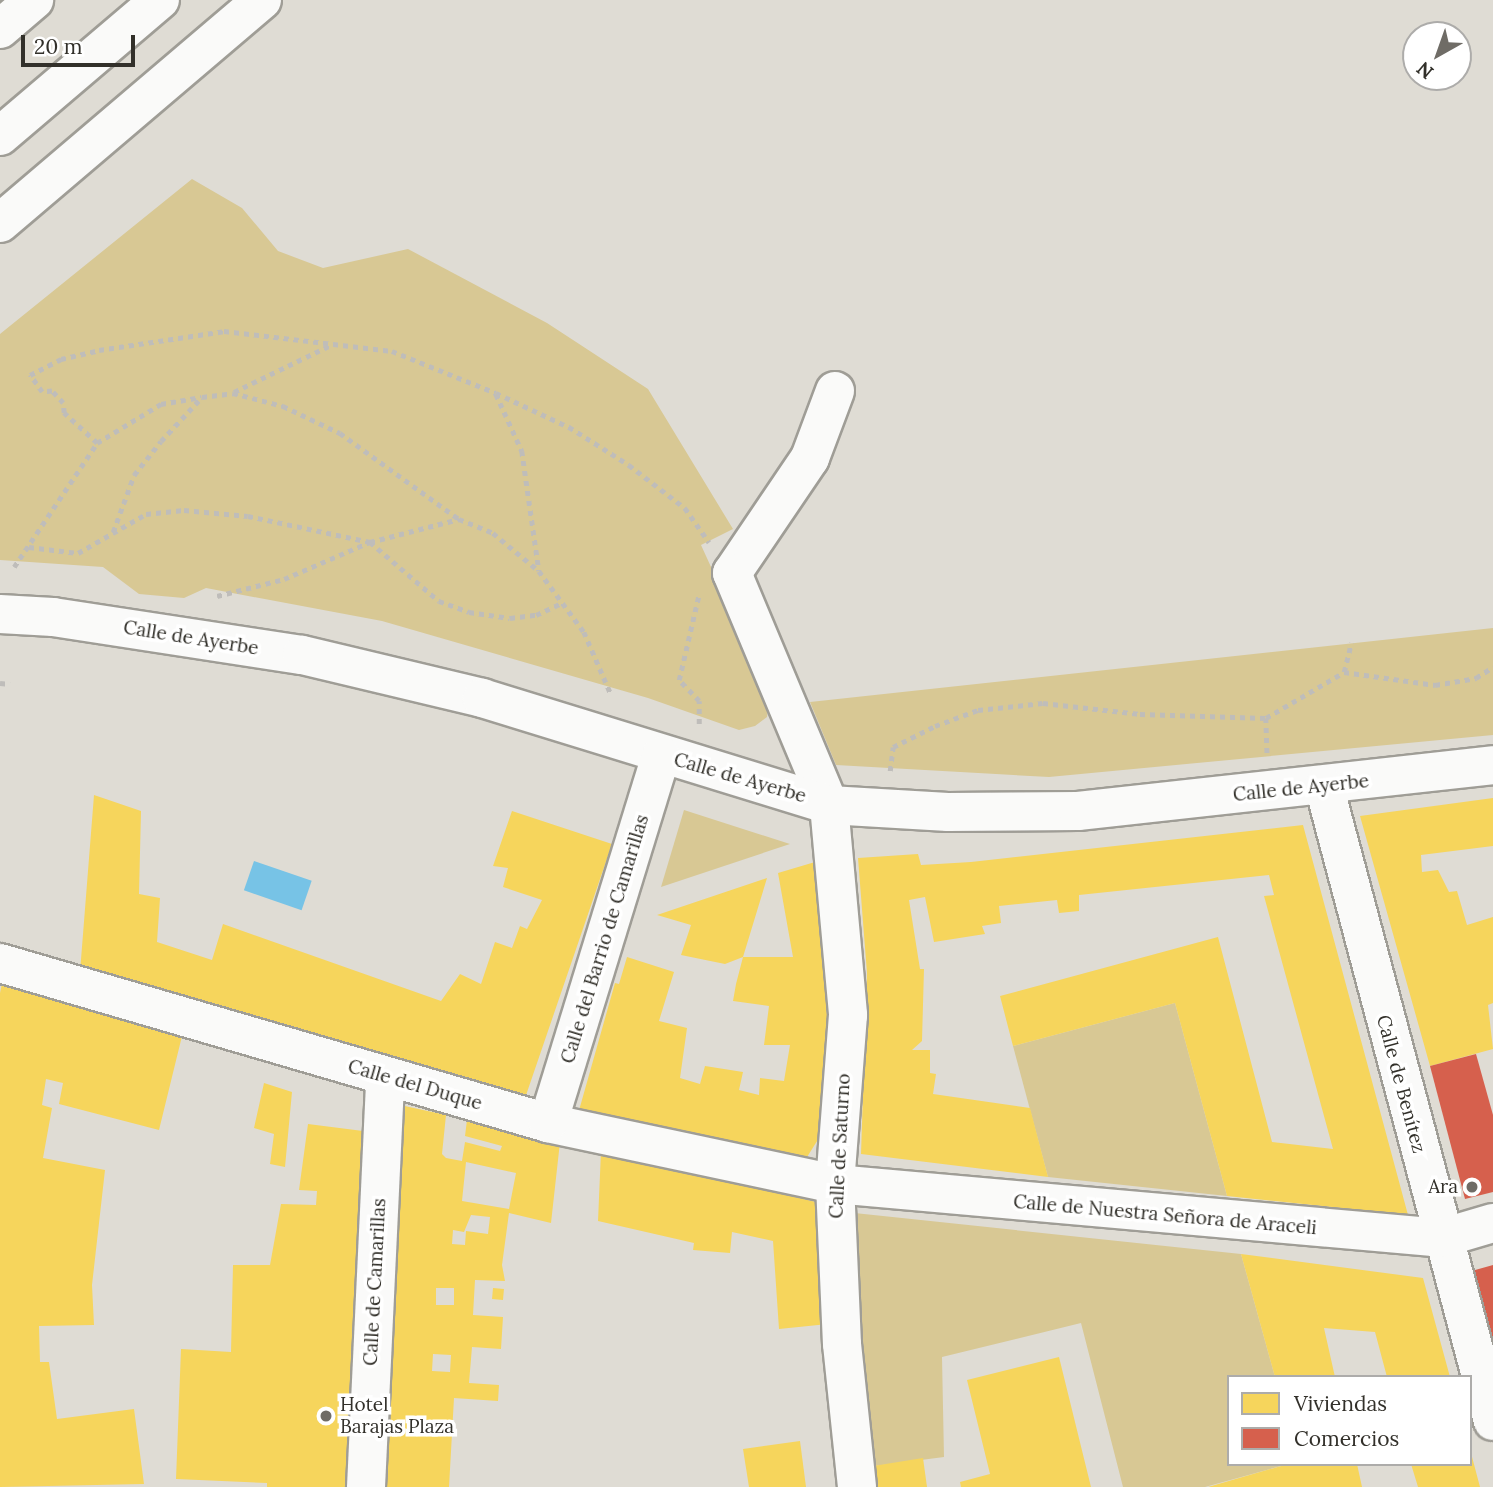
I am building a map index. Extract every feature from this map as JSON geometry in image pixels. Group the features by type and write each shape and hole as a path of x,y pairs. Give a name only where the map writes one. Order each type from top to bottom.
{"main road":[{"path":"0,29 34,0"},
{"path":"0,135 160,0"},
{"path":"0,223 262,0"},
{"path":"732,573 810,458 835,391"},
{"name":"Calle de Saturno","path":"732,573 829,805 848,1015 835,1184 842,1344 857,1487"},
{"name":"Calle de Ayerbe","path":"0,614 53,617 302,655 481,698 661,756 829,805 948,812 1078,811 1324,786 1493,765"},
{"name":"Calle del Barrio de Camarillas","path":"548,1123 661,756"},
{"name":"Calle de Benítez","path":"1324,786 1493,1421"},
{"name":"Calle del Duque","path":"0,963 548,1123 835,1184"},
{"name":"Calle de Camarillas","path":"366,1487 385,1077"},
{"name":"Calle de Nuestra Señora de Araceli","path":"835,1184 1443,1238 1493,1223"}],"path":[{"path":"97,443 64,413 63,403 52,391 42,392 30,374 61,359 99,350 224,331 392,351 495,393 569,428 638,472 685,508 732,573 699,593 679,680 699,701 699,724"},
{"path":"14,567 97,443 161,404 233,393 333,344"},
{"path":"233,393 283,406 340,433 459,519 493,533 539,571 584,632 611,694"},
{"path":"495,393 522,451 539,571"},
{"path":"113,532 134,475 202,397"},
{"path":"29,547 78,553 146,513 184,510 248,516 370,542 439,601 469,612 509,618 536,615 562,603"},
{"path":"217,596 284,579 370,542 459,519"},
{"path":"1344,672 1351,643"},
{"path":"1266,718 1344,672 1435,685 1476,678 1493,667"},
{"path":"0,683 10,684"}],"shaded area":[{"path":"192,179 242,208 278,251 323,268 408,249 547,323 648,389 733,529 701,545 763,681 769,702 767,717 755,726 739,730 648,698 382,621 206,588 184,598 139,594 103,567 0,560 0,334"},
{"path":"1493,628 1493,735 1049,777 836,765 810,702"},
{"path":"684,810 790,844 661,887"},
{"path":"1175,1003 1227,1196 1048,1177 1013,1046"},
{"path":"845,1212 1241,1254 1274,1375 1227,1375 1227,1466 1281,1466 1205,1487 1123,1487 1081,1323 942,1357 944,1457 867,1467"}],"water":[{"path":"254,861 312,881 302,910 244,890"}],"building: Viviendas":[{"path":"94,795 141,811 139,894 160,898 157,942 212,960 223,924 441,1001 460,974 481,984 495,942 512,948 520,926 527,929 542,900 503,887 508,868 493,866 512,811 612,844 523,1104 80,972"},
{"path":"1493,798 1493,846 1421,855 1422,872 1438,870 1449,892 1457,891 1467,925 1493,917 1493,1003 1488,1005 1493,1049 1430,1066 1360,816"},
{"path":"1303,825 1408,1215 1227,1196 1175,1003 1013,1046 1000,996 1218,937 1272,1142 1333,1149 1264,896 1274,895 1269,875 1079,895 1079,911 1059,913 1057,900 999,906 1001,923 982,926 985,934 934,942 925,897 909,900 920,969 924,969 922,1041 912,1050 930,1050 930,1073 936,1074 933,1094 1030,1108 1048,1177 861,1154 867,973 858,858 918,854 921,865 971,862"},
{"path":"815,862 829,1040 819,1138 802,1165 578,1114 615,983 619,984 627,957 674,972 659,1021 687,1028 680,1078 700,1084 705,1066 743,1072 739,1090 759,1095 760,1078 784,1081 790,1045 764,1045 769,1006 733,1001 743,957 793,957 778,873"},
{"path":"767,878 743,957 725,964 681,955 691,925 657,915"},
{"path":"4,974 183,1032 159,1130 59,1104 63,1083 46,1079 42,1105 52,1108 43,1158 105,1170 92,1285 94,1325 39,1326 40,1362 49,1362 57,1419 134,1409 144,1484 0,1487 0,993"},
{"path":"264,1083 292,1092 285,1167 270,1164 274,1134 254,1128"},
{"path":"400,1105 446,1115 442,1154 446,1158 462,1161 465,1142 500,1151 502,1146 465,1136 467,1120 560,1142 551,1223 509,1213 502,1265 505,1281 475,1280 473,1315 503,1317 501,1349 472,1347 469,1383 499,1385 498,1401 454,1398 449,1487 379,1487","holes":["466,1162 516,1173 509,1209 462,1201","471,1215 490,1217 488,1234 466,1231 465,1245 452,1244 453,1230 464,1232","436,1288 454,1288 454,1305 436,1305","433,1354 451,1355 450,1372 432,1371"]},
{"path":"308,1124 363,1131 345,1487 267,1487 267,1483 176,1479 181,1349 231,1352 233,1265 270,1265 281,1204 316,1205 317,1191 299,1190"},
{"path":"601,1151 816,1202 828,1324 779,1329 773,1241 732,1232 730,1253 693,1250 694,1243 598,1221"},
{"path":"1241,1254 1423,1278 1449,1375 1386,1375 1375,1332 1324,1328 1335,1375 1274,1375"},
{"path":"493,1288 504,1289 503,1300 492,1299"},
{"path":"1059,1357 1091,1487 961,1487 960,1482 990,1474 967,1380"},
{"path":"800,1441 806,1487 749,1487 743,1449"},
{"path":"1472,1457 1480,1487 1418,1487 1412,1466 1472,1466"},
{"path":"923,1458 927,1487 871,1487 867,1467"},
{"path":"1281,1466 1357,1466 1362,1487 1208,1487"}],"building: Comercios":[{"path":"1476,1054 1493,1115 1493,1192 1465,1199 1430,1066"},
{"path":"1493,1265 1493,1358 1468,1272"}],"place":[{"name":"Ara","path":"1472,1187"},
{"name":"Hotel Barajas Plaza","path":"326,1416"}]}
